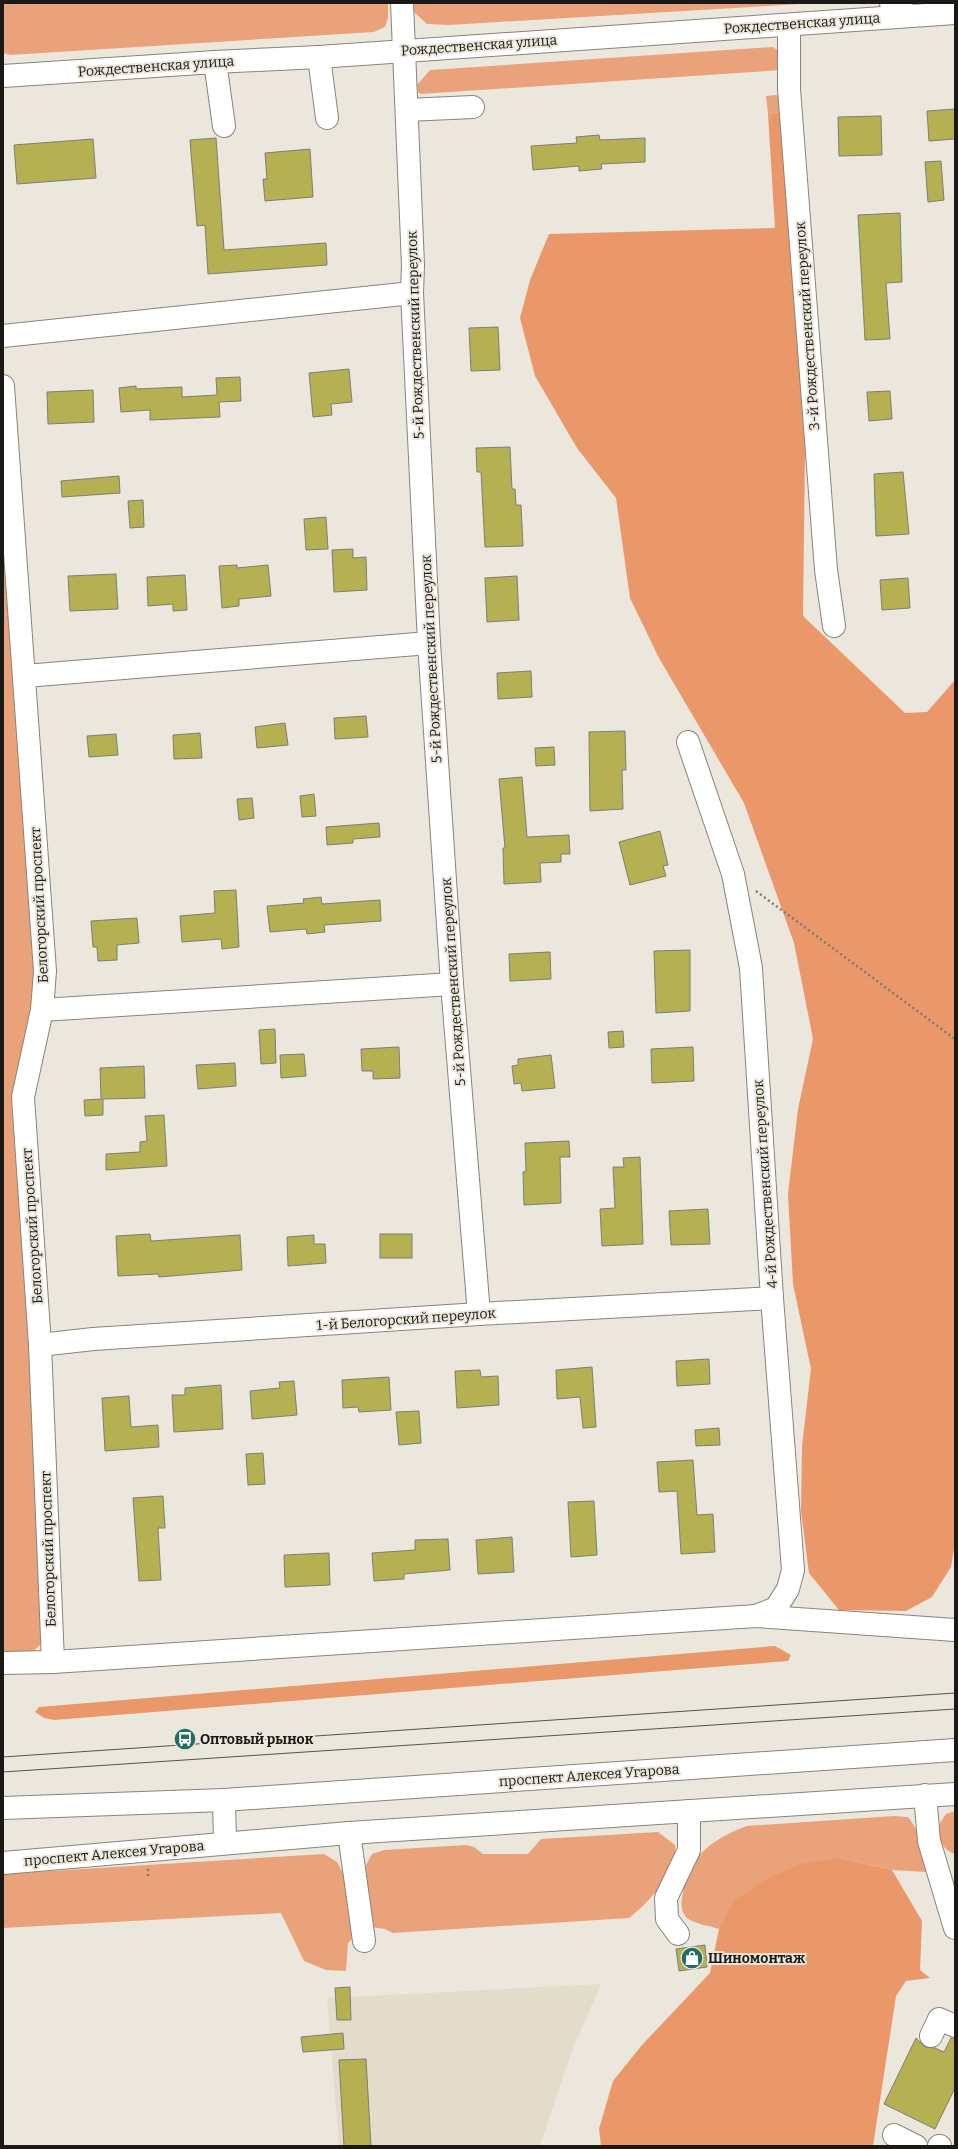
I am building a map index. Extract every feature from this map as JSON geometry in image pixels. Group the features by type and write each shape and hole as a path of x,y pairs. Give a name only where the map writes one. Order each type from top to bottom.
{"street":[{"name":"5-й Рождественский переулок","path":"402,3 413,266 412,293 429,643 452,984 479,1314"},
{"path":"892,3 910,16"},
{"name":"Рождественская улица","path":"3,76 215,62 319,57 955,13"},
{"name":"3-й Рождественский переулок","path":"789,25 789,89 826,570 834,626"},
{"path":"319,57 327,118"},
{"path":"215,62 224,126"},
{"path":"407,110 474,107"},
{"path":"3,336 412,293"},
{"name":"Белогорский проспект","path":"3,386 45,971 42,1010 23,1097 40,1345 53,1662"},
{"path":"25,676 429,643"},
{"name":"4-й Рождественский переулок","path":"688,742 733,874 751,968 772,1298 793,1570 788,1589 776,1608 756,1616"},
{"path":"42,1010 452,984"},
{"name":"1-й Белогорский переулок","path":"40,1345 93,1339 479,1314 772,1298"},
{"path":"3,1663 53,1662 756,1616 830,1623 955,1630"},
{"name":"проспект Алексея Угарова","path":"3,1808 224,1800 955,1750"},
{"name":"проспект Алексея Угарова","path":"3,1862 59,1859 225,1842 350,1833 955,1794"},
{"path":"925,1795 930,1841 955,1928"},
{"path":"224,1800 225,1842"},
{"path":"678,1934 667,1919 666,1898 689,1850 689,1811"},
{"path":"350,1833 364,1941"},
{"path":"931,2036 939,2019 955,2026"},
{"path":"894,2135 916,2146"}],"path":[{"path":"733,874 955,1039"}],"shaded area":[{"path":"3,3 388,3 388,18 385,27 374,32 10,55 3,53"},
{"path":"411,3 817,3 449,25 427,24 415,13"},
{"path":"773,47 781,53 781,70 421,94 418,92 417,85 430,70"},
{"path":"777,95 782,100 785,111 768,114 766,96"},
{"path":"785,111 790,249 800,362 805,450 803,616 905,713 927,712 955,680 955,1543 951,1567 932,1597 906,1611 839,1610 809,1573 801,1511 802,1446 811,1369 793,1284 788,1194 798,1109 813,1039 794,943 744,803 659,658 630,598 616,498 577,448 535,376 520,318 530,280 549,234 775,228 768,114"},
{"path":"3,489 40,982 15,1124 45,1629 40,1645 28,1656 3,1656"},
{"path":"775,1646 791,1655 788,1661 54,1720 44,1718 35,1712 39,1707"},
{"path":"955,1811 955,1854 944,1847 938,1826 946,1814"},
{"path":"894,1816 908,1817 917,1830 922,1843 926,1872 892,1870 840,1858 732,1902 719,1929 694,1922 687,1918 683,1912 682,1900 690,1869 704,1850 724,1836 747,1826"},
{"path":"658,1832 675,1845 675,1855 672,1865 661,1886 637,1912 629,1918 393,1933 385,1929 371,1927 366,1865 372,1854 384,1850 466,1845 474,1847 483,1854 528,1854 541,1839"},
{"path":"324,1854 337,1862 344,1875 354,1937 348,1943 346,1971 326,1970 304,1961 281,1913 3,1928 3,1874"},
{"path":"840,1858 892,1870 922,1921 920,1970 930,1978 906,1981 896,1996 873,2146 601,2146 599,2129 613,2081 642,2045 710,1973 719,1929 732,1902 768,1878 803,1863"},
{"path":"601,1984 573,2048 540,2146 339,2146 327,1998"}],"building":[{"path":"955,109 955,139 929,141 927,111"},
{"path":"881,116 882,155 839,156 838,117"},
{"path":"599,135 600,140 645,138 645,162 601,164 602,169 579,171 579,166 533,170 531,146 577,143 576,137"},
{"path":"216,138 224,250 326,243 327,265 208,274 205,225 197,226 190,140"},
{"path":"93,139 96,178 17,184 14,145"},
{"path":"310,149 313,197 265,201 263,179 267,179 265,153"},
{"path":"941,161 944,200 928,202 925,162"},
{"path":"900,213 902,282 886,283 890,339 865,340 858,215"},
{"path":"498,327 500,370 471,371 469,328"},
{"path":"349,369 352,402 331,404 332,415 313,417 309,373"},
{"path":"240,377 241,401 219,402 220,417 150,420 150,410 121,412 119,388 136,386 136,389 182,387 182,397 217,395 216,378"},
{"path":"93,390 94,422 48,424 47,392"},
{"path":"890,391 892,419 869,421 867,392"},
{"path":"510,447 512,489 515,489 516,505 521,505 523,546 485,547 481,472 477,472 476,448"},
{"path":"903,472 909,534 876,536 874,474"},
{"path":"119,476 120,493 62,497 61,481"},
{"path":"143,500 144,527 130,528 128,501"},
{"path":"326,517 328,549 306,550 304,519"},
{"path":"353,549 353,558 366,557 367,590 334,592 332,550"},
{"path":"237,565 237,568 268,565 271,596 239,599 239,606 222,608 219,566"},
{"path":"116,574 118,609 70,611 68,576"},
{"path":"185,575 187,610 173,611 173,604 148,606 147,577"},
{"path":"517,576 519,620 487,622 485,578"},
{"path":"908,578 910,608 882,610 880,580"},
{"path":"531,671 532,697 498,699 497,673"},
{"path":"366,716 368,737 335,739 334,718"},
{"path":"285,723 288,745 257,748 255,727"},
{"path":"625,731 626,770 622,770 623,809 590,811 589,732"},
{"path":"200,733 202,758 174,759 173,735"},
{"path":"116,734 118,755 89,757 87,736"},
{"path":"554,747 555,765 536,766 535,748"},
{"path":"522,777 527,837 569,835 570,854 561,854 561,862 540,863 541,882 504,884 503,848 505,848 499,779"},
{"path":"314,794 316,816 302,817 300,796"},
{"path":"252,798 254,818 239,820 237,799"},
{"path":"379,823 380,837 353,839 353,843 327,845 326,827"},
{"path":"660,831 668,865 663,866 666,876 630,885 619,842"},
{"path":"236,890 239,947 222,949 221,939 182,942 180,916 215,913 214,891"},
{"path":"321,897 322,904 380,900 381,921 324,925 325,932 307,934 306,929 270,932 267,906 304,903 303,899"},
{"path":"137,918 139,943 117,945 117,960 98,961 97,947 93,947 91,921"},
{"path":"690,950 690,1011 656,1013 654,951"},
{"path":"550,952 551,979 510,981 509,954"},
{"path":"275,1029 276,1063 261,1064 259,1030"},
{"path":"623,1031 624,1047 609,1048 608,1032"},
{"path":"399,1047 400,1078 373,1079 373,1071 362,1071 361,1049"},
{"path":"693,1047 694,1081 652,1083 651,1049"},
{"path":"304,1054 306,1076 281,1078 280,1055"},
{"path":"551,1055 555,1088 522,1091 521,1083 514,1084 512,1066 518,1065 518,1059"},
{"path":"235,1063 236,1086 198,1089 196,1065"},
{"path":"144,1066 145,1098 103,1099 103,1115 85,1116 84,1100 101,1099 100,1068"},
{"path":"164,1115 167,1166 106,1170 106,1154 140,1152 140,1142 147,1141 145,1116"},
{"path":"569,1141 570,1157 560,1157 561,1203 524,1205 523,1172 526,1171 525,1143"},
{"path":"640,1157 643,1244 602,1246 600,1209 615,1208 613,1167 624,1167 623,1158"},
{"path":"708,1209 710,1244 671,1245 669,1211"},
{"path":"150,1234 151,1241 240,1235 242,1270 159,1277 158,1274 118,1276 116,1236"},
{"path":"380,1234 412,1234 412,1258 380,1258"},
{"path":"314,1235 314,1244 325,1244 326,1263 288,1266 287,1237"},
{"path":"709,1359 710,1384 677,1386 676,1361"},
{"path":"592,1367 596,1427 583,1428 580,1397 557,1399 556,1370"},
{"path":"480,1370 481,1377 498,1376 499,1405 457,1408 455,1371"},
{"path":"389,1377 391,1410 359,1412 358,1407 343,1408 342,1380"},
{"path":"294,1381 297,1415 252,1419 250,1391 280,1388 279,1382"},
{"path":"221,1385 223,1429 174,1432 172,1395 185,1395 185,1388"},
{"path":"129,1396 131,1427 158,1425 159,1447 105,1451 102,1398"},
{"path":"419,1411 421,1443 399,1445 396,1412"},
{"path":"719,1428 720,1445 696,1446 695,1430"},
{"path":"263,1453 265,1484 248,1485 246,1454"},
{"path":"693,1460 697,1515 713,1514 715,1552 681,1554 677,1491 659,1492 657,1462"},
{"path":"163,1496 165,1528 158,1528 161,1580 139,1581 133,1498"},
{"path":"594,1501 597,1555 571,1557 568,1502"},
{"path":"512,1537 514,1572 478,1574 476,1540"},
{"path":"448,1539 450,1570 404,1574 404,1579 374,1581 372,1553 415,1550 415,1540"},
{"path":"329,1553 330,1585 285,1587 284,1555"},
{"name":"Шиномонтаж","path":"705,1945 707,1967 679,1971 676,1949"},
{"path":"350,1987 351,2020 337,2020 335,1988"},
{"path":"343,2033 344,2049 303,2052 301,2037"},
{"path":"916,2038 925,2047 935,2048 944,2052 951,2038 955,2038 955,2088 935,2129 884,2104"},
{"path":"366,2059 371,2146 344,2146 339,2060"}],"tram line":[{"path":"3,1757 955,1693"},
{"path":"3,1772 955,1709"}],"place":[{"name":"Оптовый рынок","path":"185,1739"},
{"name":"Шиномонтаж","path":"692,1958"}]}
